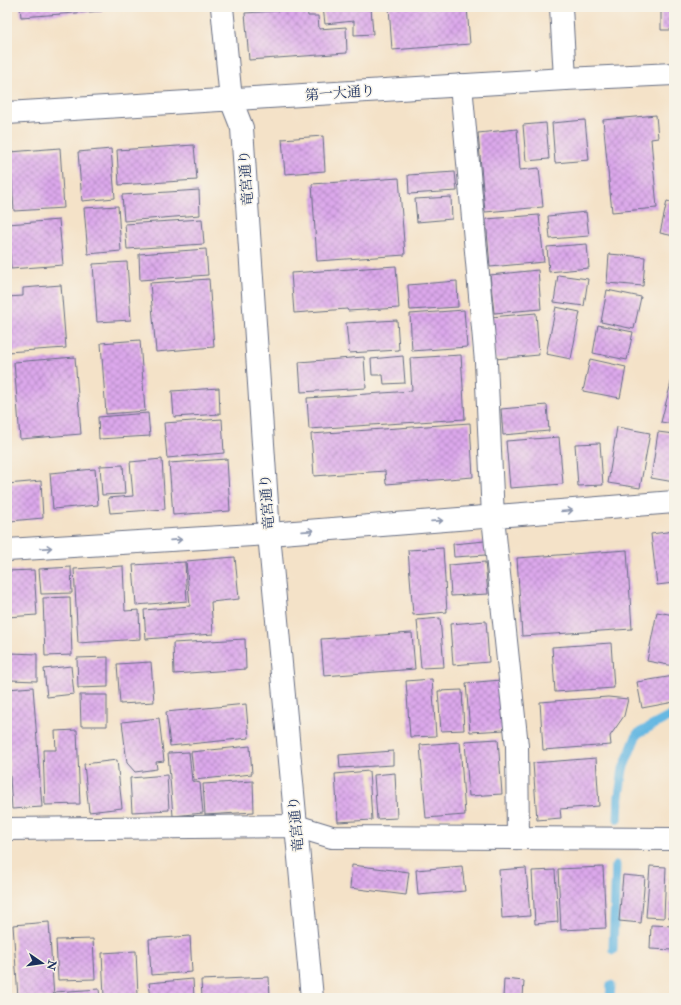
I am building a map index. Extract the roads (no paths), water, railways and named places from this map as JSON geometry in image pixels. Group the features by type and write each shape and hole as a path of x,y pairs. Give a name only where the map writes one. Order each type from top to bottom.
{"street":[{"name":"竜宮通り","path":"222,7 231,100 242,128 269,534 312,998"},
{"path":"561,7 565,79"},
{"name":"第一大通り","path":"7,113 565,79 674,74"},
{"path":"461,86 486,362 493,516 517,746 518,837"},
{"path":"7,550 269,534 674,502"},
{"path":"7,829 296,826 332,837 674,839"}],"waterway":[{"path":"618,819 619,796 623,769 637,734 674,714"},
{"path":"613,950 616,865"},
{"path":"610,998 611,985"}]}
